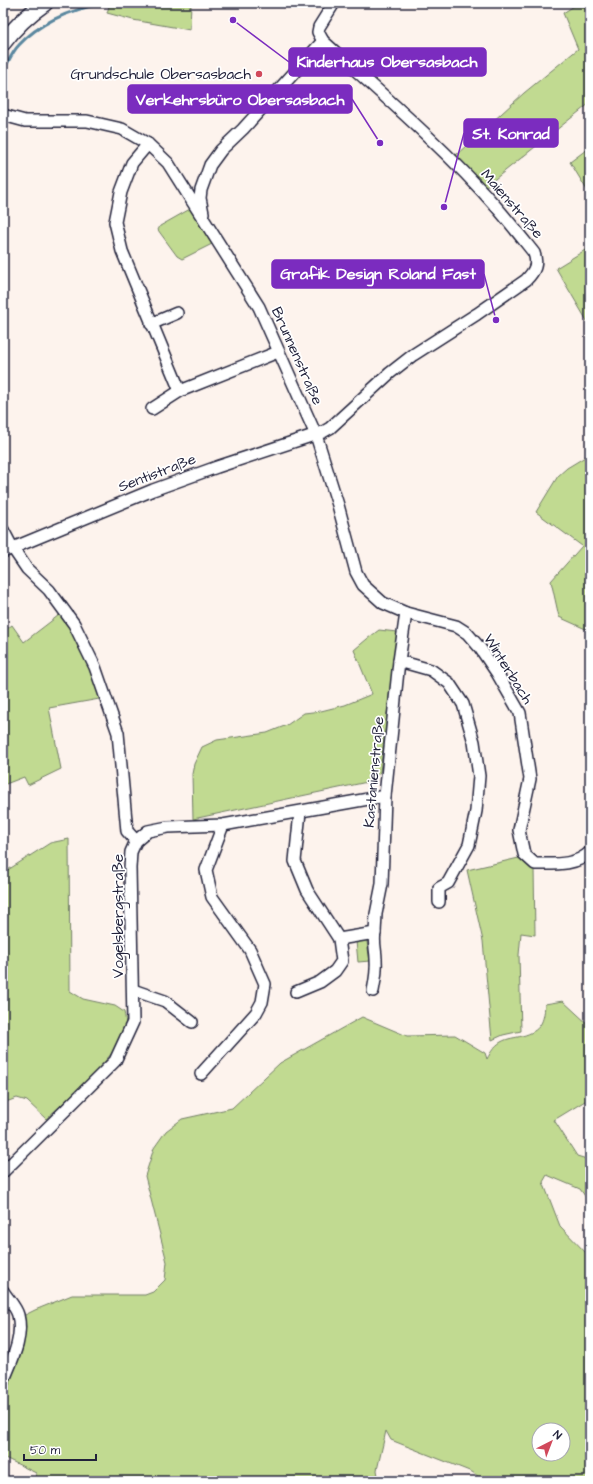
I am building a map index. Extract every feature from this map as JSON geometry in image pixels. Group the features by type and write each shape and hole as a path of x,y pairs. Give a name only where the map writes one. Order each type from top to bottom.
{"main road":[{"path":"3,43 27,17 45,3"}],"street":[{"path":"205,220 200,198 201,190 210,164 221,150 243,129 323,41 318,32 319,27 334,3"},
{"name":"Maienstraße","path":"316,435 330,428 390,373 413,355 526,280 536,267 534,253 498,210 456,165 384,96 323,41"},
{"name":"Brunnenstraße","path":"3,115 25,121 87,121 122,129 148,144 168,162 259,307 316,435 338,505 356,572 363,585 382,603 406,613"},
{"path":"148,144 132,162 121,192 114,222 122,251 180,391"},
{"path":"151,324 177,313"},
{"path":"152,409 180,391 278,352"},
{"name":"Sentistraße","path":"8,549 146,493 217,467 316,435"},
{"path":"3,530 8,549 49,590 74,624 95,667 118,733 127,831 136,841"},
{"name":"Kastanienstraße","path":"372,991 376,980 377,960 374,939 376,914 382,884 385,796 399,661 406,613"},
{"name":"Winterbach","path":"406,613 456,626 467,632 497,673 520,713 530,779 519,830 524,854 535,864 558,864 580,860 590,852"},
{"path":"399,661 431,670 449,683 463,704 474,742 479,776 476,811 469,845 448,883 439,888 439,902"},
{"name":"Vogelsbergstraße","path":"3,1172 115,1061 133,1022 130,868 131,852 136,841 148,831 168,827 223,825 385,796"},
{"path":"296,992 320,982 335,971 342,961 339,939 307,890 295,860 300,812"},
{"path":"201,1074 256,1013 262,1002 265,984 250,950 212,897 206,870 223,825"},
{"path":"339,939 375,933"},
{"path":"133,990 165,1000 192,1022"},
{"path":"3,1291 18,1315 19,1331 16,1349 3,1382"}],"green space":[{"path":"110,3 191,3 190,30 133,20 107,13"},
{"path":"579,3 590,3 590,103 485,187 456,155 524,93 578,49 563,13"},
{"path":"590,147 590,195 570,162"},
{"path":"190,209 212,244 182,259 177,256 158,230 160,226"},
{"path":"590,247 590,326 556,268"},
{"path":"590,454 590,631 559,617 551,581 582,546 536,512 558,476 567,468"},
{"path":"63,612 105,698 49,708 61,769 28,785 24,777 3,785 3,632 12,625 24,642"},
{"path":"379,630 397,632 380,772 372,781 193,819 192,774 194,764 202,747 217,740 267,733 287,725 304,713 321,711 345,705 372,694 354,650"},
{"path":"69,839 70,991 83,999 115,1006 124,1012 126,1027 123,1037 105,1062 46,1119 27,1101 17,1098 3,1103 3,873 50,843"},
{"path":"523,857 534,868 535,935 521,933 519,955 521,1031 503,1035 492,1040 483,941 467,870"},
{"path":"366,936 370,961 358,962 356,941"},
{"path":"563,1001 590,1026 590,1098 554,1120 577,1156 590,1160 590,1203 580,1189 547,1175 543,1182 560,1226 590,1257 590,1481 485,1481 472,1472 391,1440 386,1431 377,1470 379,1481 35,1481 36,1473 3,1457 3,1384 21,1317 72,1295 145,1295 153,1292 165,1280 167,1262 145,1176 154,1148 166,1131 182,1119 232,1108 280,1063 362,1017 407,1036 455,1035 485,1053 487,1059 495,1047 501,1042 528,1034 537,1028 544,1016 545,1004"}],"waterway":[{"path":"3,71 12,54 37,29 58,17 104,3"}],"place":[{"name":"Kinderhaus Obersasbach","path":"233,20"},
{"name":"Grundschule Obersasbach","path":"259,74"},
{"name":"Verkehrsbüro Obersasbach","path":"380,143"},
{"name":"St. Konrad","path":"444,207"},
{"name":"Grafik Design Roland Fast","path":"496,320"}]}
